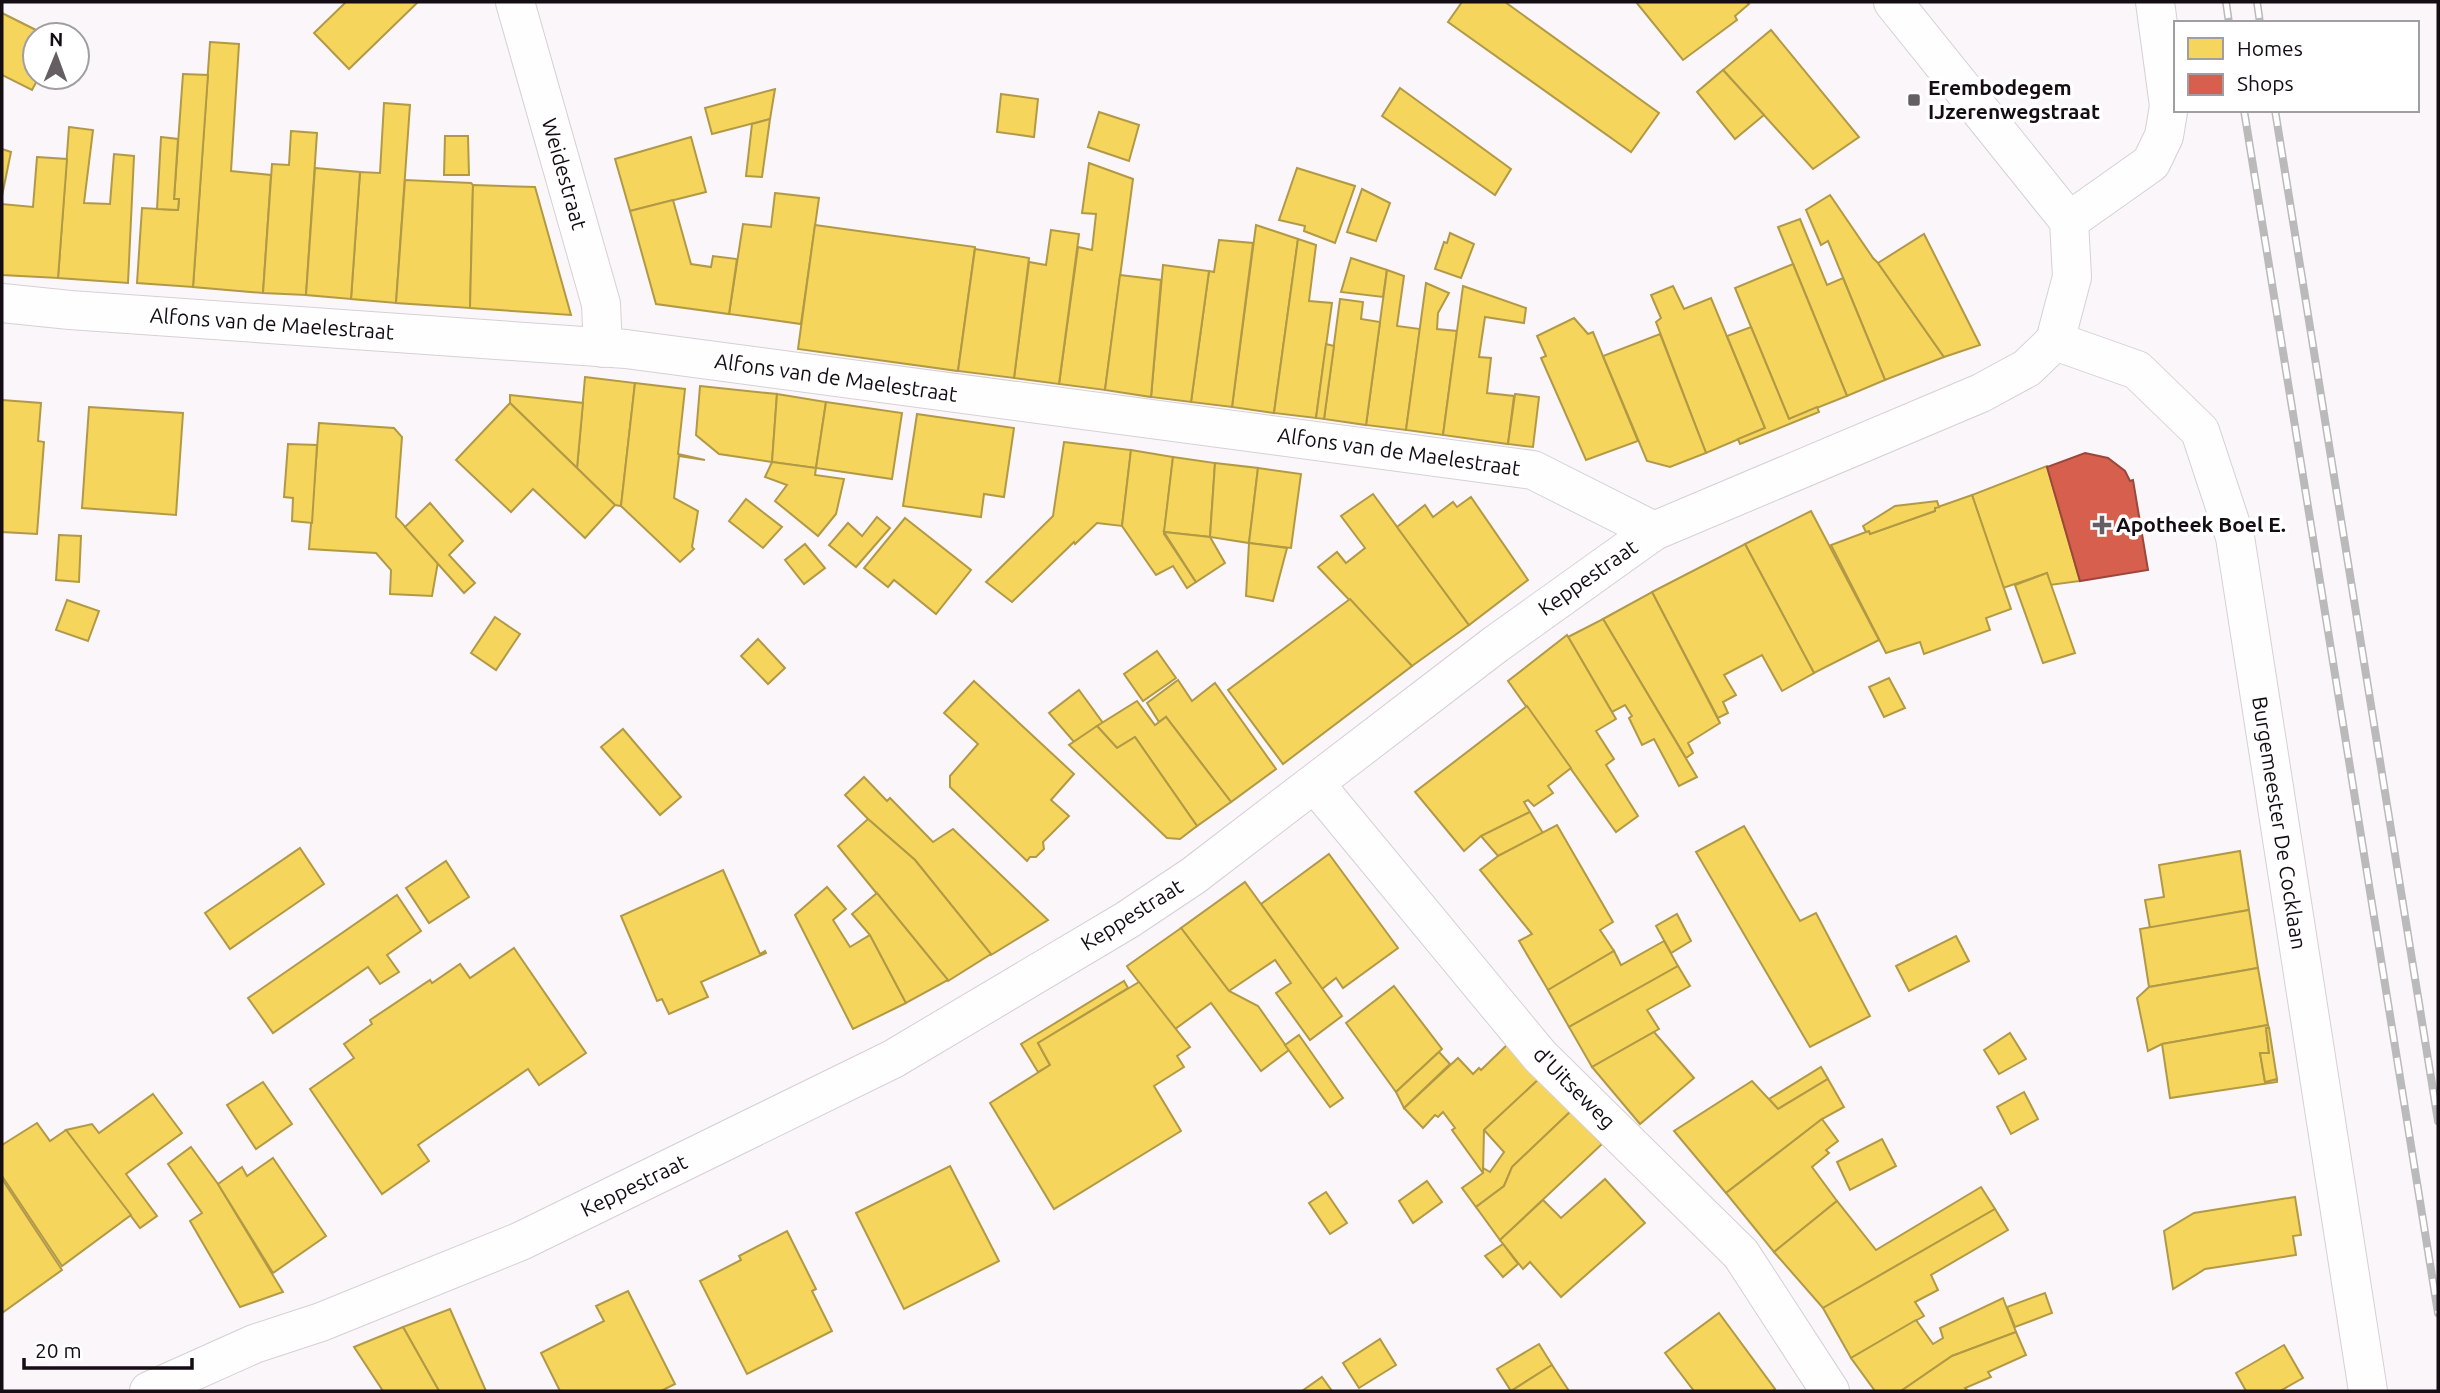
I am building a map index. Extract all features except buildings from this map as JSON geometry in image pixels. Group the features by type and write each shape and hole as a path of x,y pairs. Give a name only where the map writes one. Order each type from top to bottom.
{"street":[{"name":"Weidestraat","path":"515,2 601,304 603,348"},
{"path":"1893,2 2068,221 2072,277 2055,341"},
{"path":"2068,221 2151,163 2164,136 2169,106 2155,2"},
{"name":"Alfons van de Maelestraat","path":"2,303 626,349 1533,470 1654,531"},
{"name":"Keppestraat","path":"149,1391 254,1344 321,1322 521,1241 893,1059 1127,920 1193,876 1496,644 1654,531 1982,393 2026,368 2055,341"},
{"name":"Burgemeester De Cocklaan","path":"2055,341 2137,370 2200,431 2235,537 2368,1391"},
{"name":"d'Uitseweg","path":"1315,784 1540,1056 1741,1254 1830,1391"}],"railway":[{"path":"2226,2 2229,21"},
{"path":"2257,2 2260,21"},
{"path":"2244,112 2438,1313"},
{"path":"2275,112 2438,1121"}],"place":[{"name":"Erembodegem IJzerenwegstraat","path":"1914,100"},
{"name":"Apotheek Boel E.","path":"2102,525"}]}
